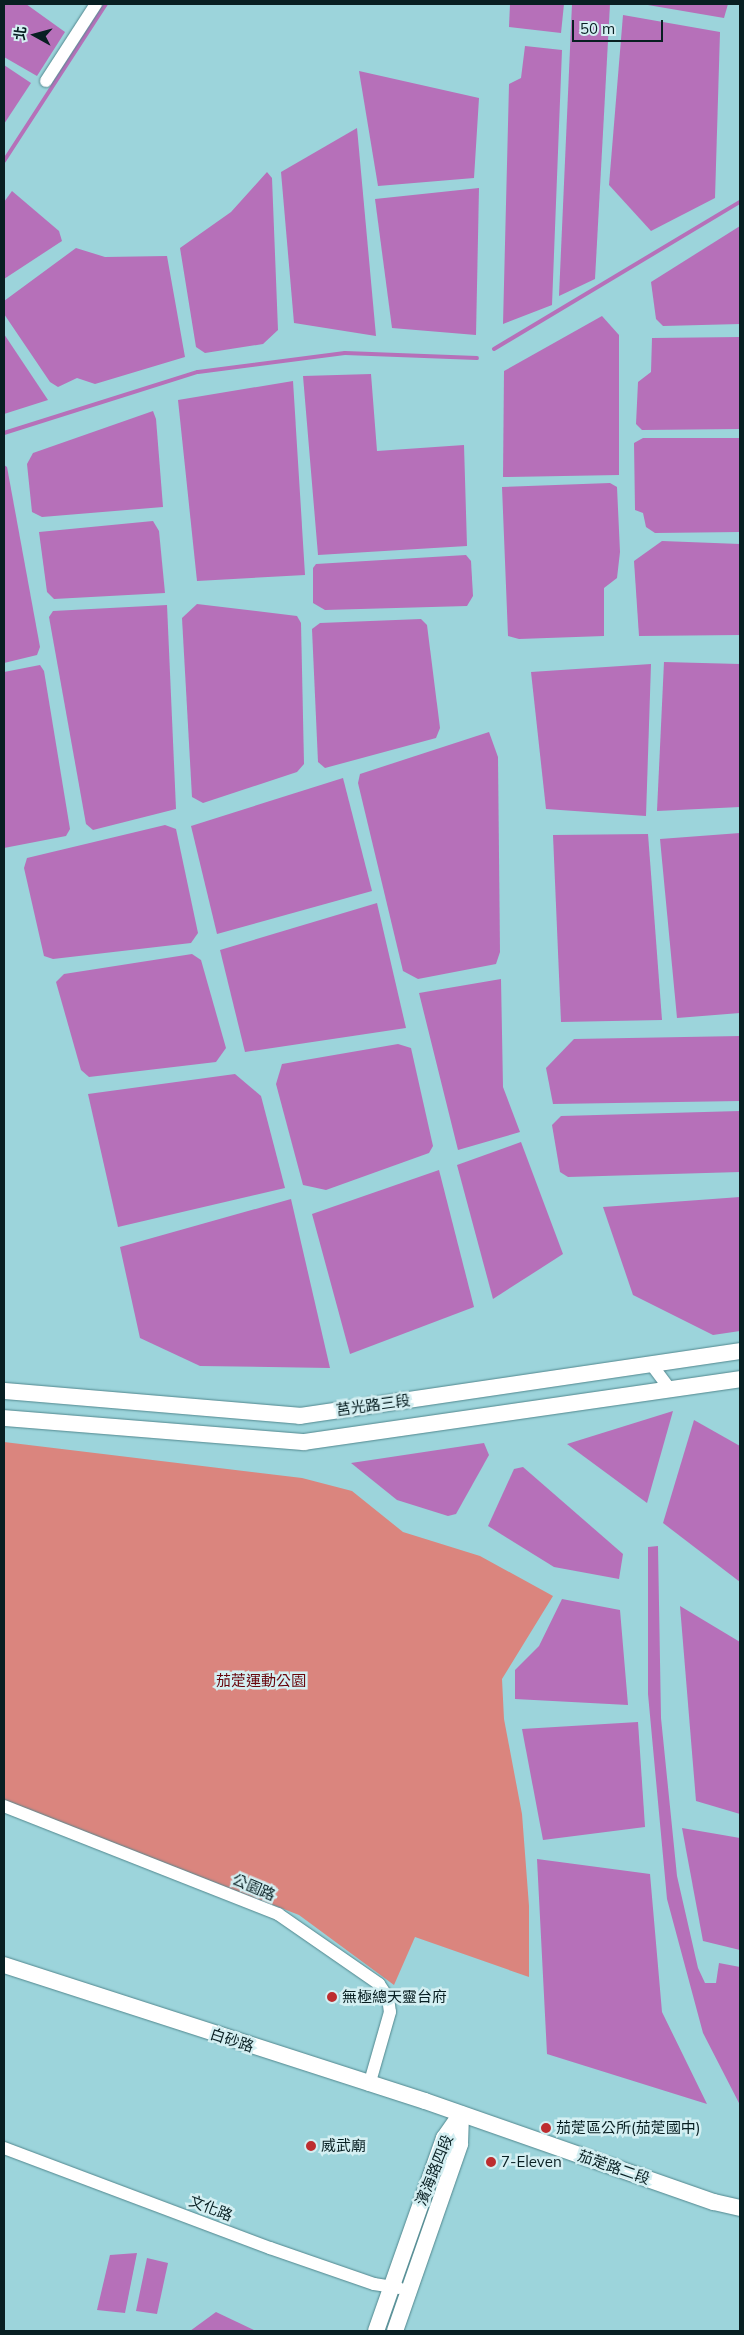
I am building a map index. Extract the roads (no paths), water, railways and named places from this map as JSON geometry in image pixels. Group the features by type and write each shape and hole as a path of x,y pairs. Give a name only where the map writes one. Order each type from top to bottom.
{"street":[{"path":"46,81 96,4"},
{"name":"莒光路三段","path":"4,1391 300,1416 740,1351"},
{"path":"652,1364 670,1389"},
{"name":"莒光路三段","path":"4,1418 304,1442 740,1379"},
{"name":"公園路","path":"4,1806 278,1914 379,1984 388,1998 390,2012 369,2085"},
{"name":"白砂路","path":"4,1965 461,2114"},
{"name":"茄萣路二段","path":"461,2114 714,2202 740,2208"},
{"name":"濱海路四段","path":"376,2331 444,2138 461,2114"},
{"name":"濱海路四段","path":"395,2331 460,2144 461,2114"},
{"name":"文化路","path":"4,2148 270,2248 374,2284 392,2286 409,2292"}],"waterway":[{"path":"4,161 106,4"},
{"path":"494,349 740,202"},
{"path":"4,433 198,372 345,353 477,358"}],"place":[{"name":"無極總天靈台府","path":"332,1997"},
{"name":"茄萣區公所(茄萣國中)","path":"546,2128"},
{"name":"威武廟","path":"311,2146"},
{"name":"7-Eleven","path":"491,2162"}],"park label":[{"name":"茄萣運動公園","path":"261,1681"}]}
